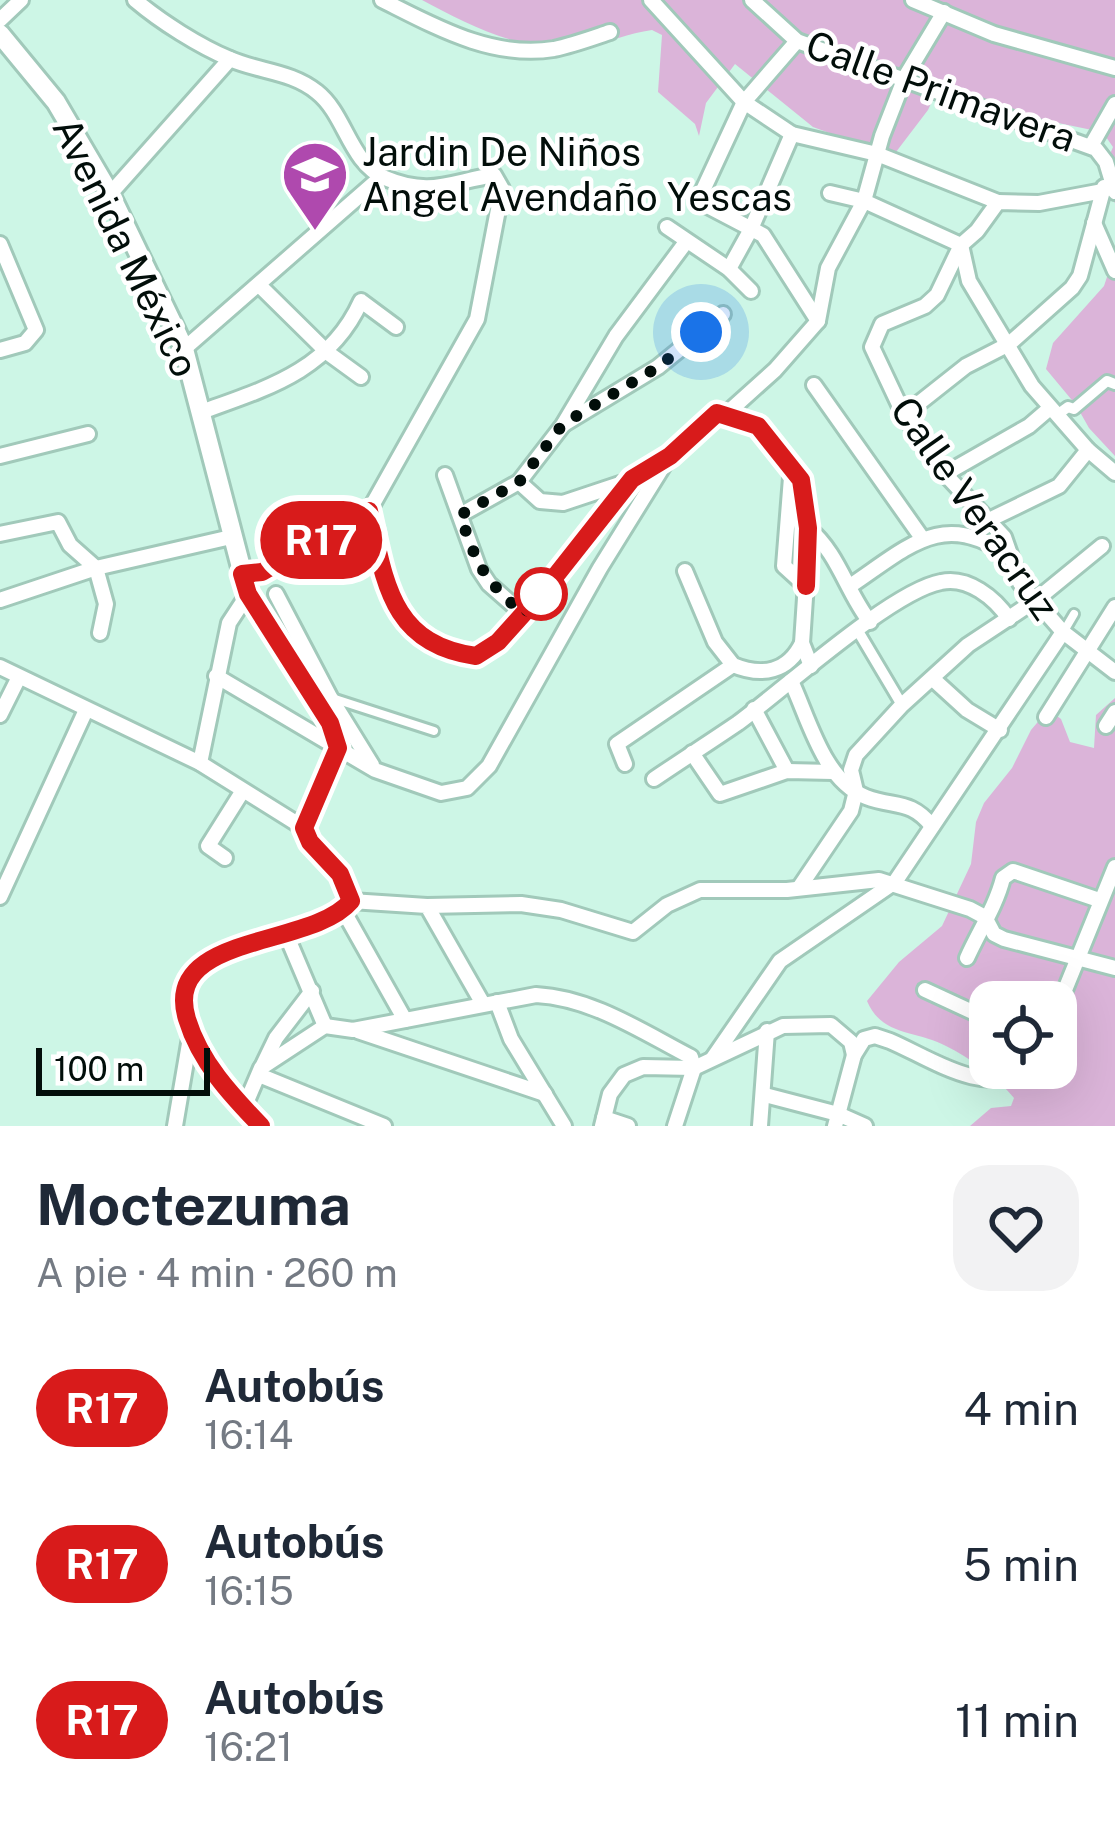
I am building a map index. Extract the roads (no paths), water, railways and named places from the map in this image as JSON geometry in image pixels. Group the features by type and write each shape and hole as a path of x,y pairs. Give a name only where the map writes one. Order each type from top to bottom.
{"street":[{"path":"0,20 21,0"},
{"path":"135,0 230,59 292,76 315,90 332,106 351,146 381,176 430,190 494,176 502,189 477,319 369,511 252,573 276,594 375,770"},
{"path":"382,0 454,36 512,51 554,49 610,32"},
{"path":"651,0 744,102 792,134 877,154 998,202 1039,203 1109,191"},
{"name":"Calle Primavera","path":"752,0 796,41 1091,146 1102,154 1110,171 1109,191"},
{"path":"914,0 994,34 1115,68"},
{"path":"724,415 775,370 818,320 828,268 864,201 905,77 944,12"},
{"name":"Avenida México","path":"0,34 56,102 110,194 184,350 231,537 252,573 248,594 330,723 338,748"},
{"path":"796,41 744,102 698,201 752,229 774,248 818,320"},
{"path":"110,194 230,59"},
{"path":"1091,146 1115,104"},
{"path":"729,269 752,229 792,134"},
{"path":"184,350 381,176"},
{"path":"904,415 966,366 1009,344 1072,288 1109,191"},
{"path":"830,193 864,201 961,245"},
{"path":"961,245 998,202"},
{"path":"1094,223 1115,271"},
{"path":"667,227 729,269 751,291"},
{"path":"460,515 519,482 686,242"},
{"path":"0,244 36,323 26,343 0,350"},
{"path":"961,245 968,281 1033,386 1088,450 1115,473"},
{"name":"Calle Veracruz","path":"961,245 937,295 881,324 872,347 904,415 945,474 1004,537 1013,572 1063,632 1115,672"},
{"path":"259,285 328,353 361,377"},
{"path":"201,412 264,390 328,353 361,301 396,327"},
{"path":"563,424 658,367 723,314"},
{"path":"945,474 1054,411 1074,409 1107,381 1115,384"},
{"path":"814,385 922,538"},
{"path":"519,482 540,501 563,503 632,479 670,456 717,413 752,422 792,465 804,492 808,528 802,643 811,667"},
{"path":"0,455 88,434"},
{"path":"989,520 1059,485 1088,450"},
{"path":"216,676 375,770 441,793 467,788 489,766 600,568 670,456"},
{"path":"792,465 784,566 806,586"},
{"path":"445,475 479,569 524,614"},
{"path":"369,511 388,593 400,616 456,653 476,656 498,642 524,614 632,479"},
{"path":"0,534 54,521 62,526 76,553 96,568 106,604 100,633"},
{"path":"808,528 826,545 850,586 902,705"},
{"path":"850,586 922,538 953,532 973,534 1010,557"},
{"path":"0,600 96,568 231,537"},
{"path":"799,888 851,811 856,791 851,770 856,755 968,645 1036,600 1102,546"},
{"path":"685,571 716,642 733,665 765,672 786,665 802,643"},
{"path":"654,779 864,627 937,582 956,580 998,602 1009,619"},
{"path":"200,764 230,623 248,594"},
{"path":"261,614 276,594"},
{"path":"1046,717 1115,607"},
{"path":"713,1058 780,961 896,882 1063,632"},
{"path":"625,764 617,744 733,665"},
{"path":"0,667 200,764 304,828 310,842 340,874 347,906 405,1020"},
{"path":"0,715 19,676"},
{"path":"933,679 967,710 1000,730"},
{"path":"791,681 833,772 869,798 918,809 932,826"},
{"path":"754,709 787,772"},
{"path":"0,896 86,710"},
{"path":"1106,726 1115,712"},
{"path":"304,828 338,748"},
{"path":"692,753 720,794 787,772 833,772"},
{"path":"225,857 208,846 242,793"},
{"path":"1068,981 1115,867"},
{"path":"968,958 1004,878 1013,871 1100,900"},
{"path":"261,1126 228,1093 191,1032 183,1004 187,982 204,962 286,934 347,906 521,904 560,910 633,932 667,905 700,890 879,880 985,916 994,934 1004,939 1115,968"},
{"path":"427,906 564,1126"},
{"path":"286,934 326,1027"},
{"path":"925,990 969,1010"},
{"path":"244,1108 276,1038 312,992"},
{"path":"353,1030 536,995 566,997 691,1057 694,1068 675,1126"},
{"path":"628,1126 603,1122 610,1094 624,1075 643,1067 694,1068 783,1026 831,1024 851,1042 854,1055"},
{"path":"260,1071 326,1027 353,1030 545,1094"},
{"path":"760,1126 767,1031"},
{"path":"175,1126 191,1032"},
{"path":"836,1120 854,1055 865,1040 875,1036 969,1076"},
{"path":"260,1071 353,1121 384,1126"},
{"path":"764,1095 866,1126"}],"lane":[{"path":"1063,632 1074,614"},
{"path":"330,697 434,731"}],"place":[{"name":"Jardin De Niños Angel Avendaño Yescas","path":"315,233"}]}
